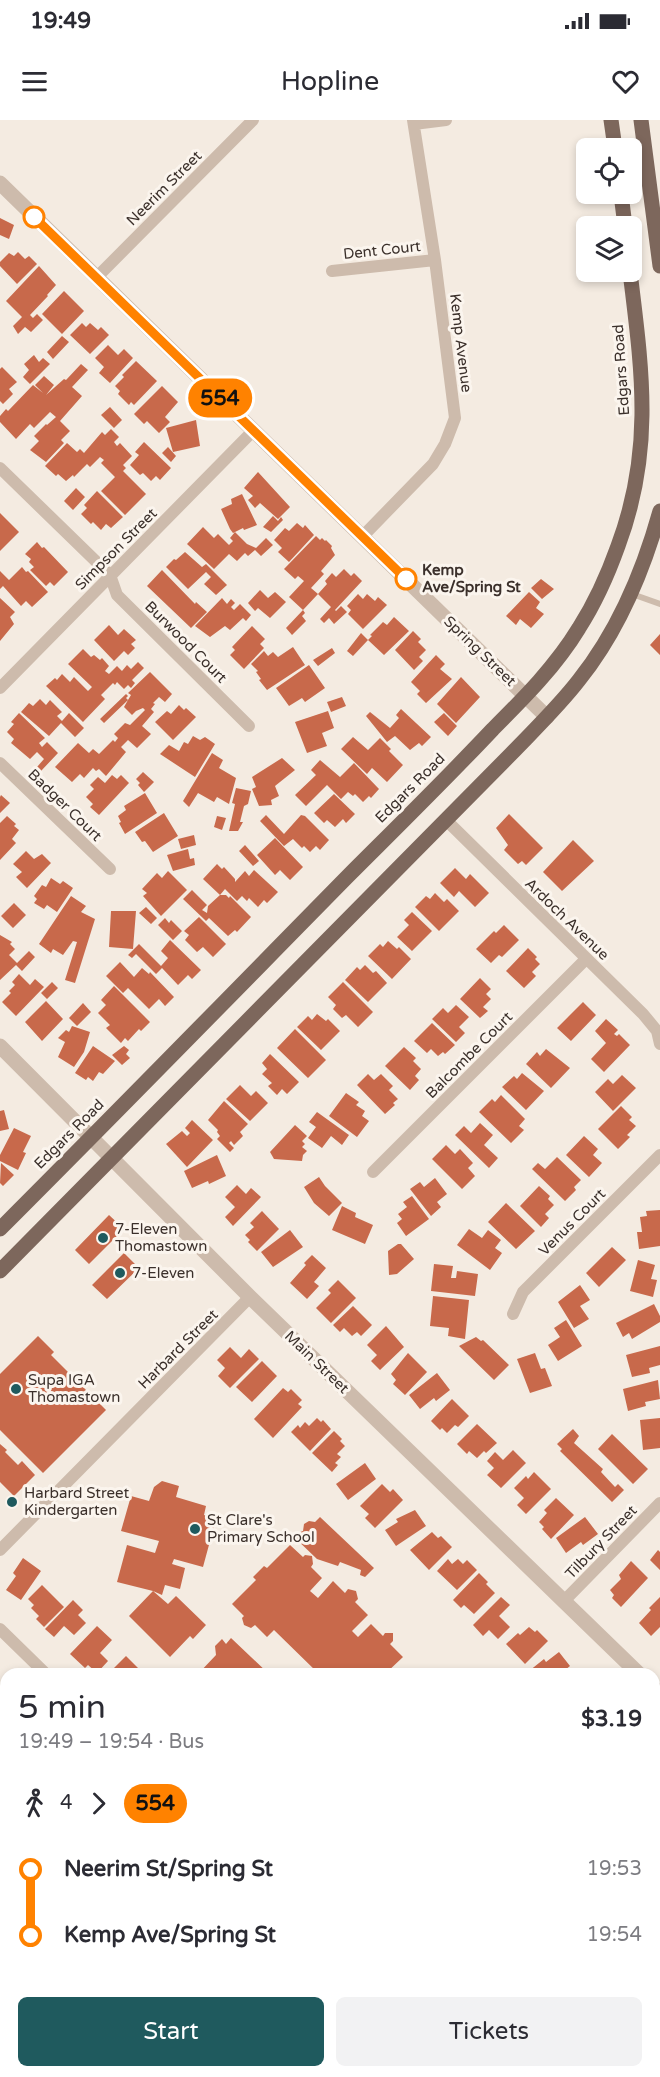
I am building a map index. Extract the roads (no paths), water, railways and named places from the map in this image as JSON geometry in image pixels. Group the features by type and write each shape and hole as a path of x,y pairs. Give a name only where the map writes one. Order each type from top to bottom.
{"main road":[{"path":"611,120 614,138"},
{"path":"641,120 660,266"},
{"name":"Edgars Road","path":"0,1229 525,696 564,650 579,628 595,600 614,555 631,505 642,441 641,357 631,282"},
{"path":"0,1271 547,717 594,660 631,594 644,564 660,511"}],"street":[{"name":"Neerim Street","path":"97,277 253,120"},
{"path":"413,122 446,120"},
{"name":"Kemp Avenue","path":"362,537 433,464 446,444 455,418 435,260 413,122"},
{"name":"Spring Street","path":"0,183 547,717"},
{"name":"Dent Court","path":"332,271 435,260"},
{"name":"Simpson Street","path":"0,688 253,431"},
{"path":"0,468 110,575"},
{"name":"Burwood Court","path":"110,575 117,596 249,726"},
{"name":"Badger Court","path":"0,763 110,869"},
{"name":"Ardoch Avenue","path":"446,820 643,1014 657,1032 660,1044"},
{"name":"Balcombe Court","path":"373,1172 586,959"},
{"name":"Main Street","path":"0,1046 250,1297 633,1668"},
{"name":"Venus Court","path":"513,1314 523,1292 660,1155"},
{"name":"Harbard Street","path":"0,1550 250,1297"},
{"name":"Tilbury Street","path":"563,1602 660,1503"},
{"path":"0,1629 40,1668"}],"lane":[{"path":"631,594 660,604"}],"place":[{"name":"Kemp Ave/Spring St","path":"406,579"},
{"name":"7-Eleven Thomastown","path":"103,1238"},
{"name":"7-Eleven","path":"120,1273"},
{"name":"Supa IGA Thomastown","path":"16,1389"},
{"name":"Harbard Street Kindergarten","path":"12,1502"},
{"name":"St Clare's Primary School","path":"195,1529"}]}
